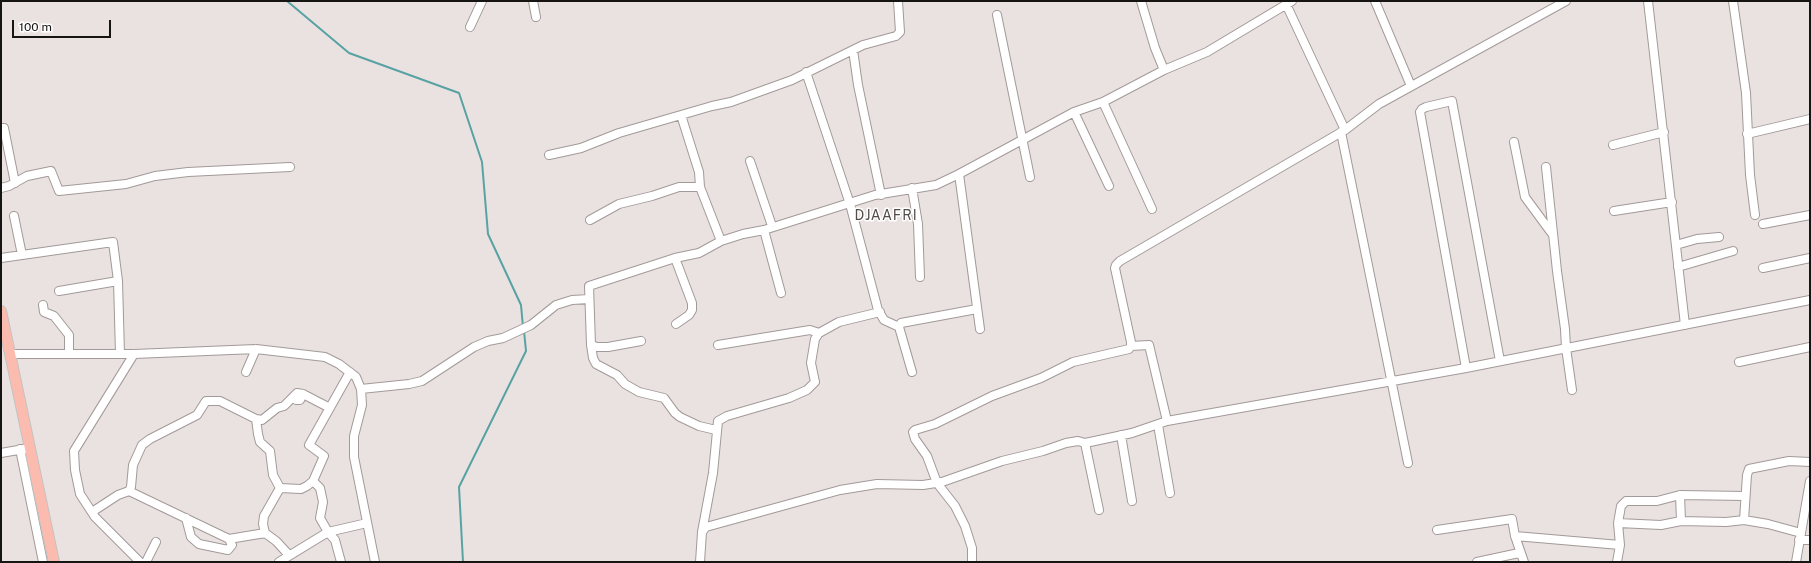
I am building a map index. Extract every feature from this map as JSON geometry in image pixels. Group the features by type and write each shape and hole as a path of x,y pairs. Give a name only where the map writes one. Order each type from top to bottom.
{"main road":[{"path":"1,311 24,449 54,562"}],"street":[{"path":"470,27 482,1"},
{"path":"533,1 536,16"},
{"path":"549,155 581,148 619,133 731,102 779,85 862,45 896,36 900,32 898,1"},
{"path":"1140,1 1155,48 1164,70"},
{"path":"1375,1 1411,86"},
{"path":"1131,346 1115,268 1116,265 1343,131 1378,104 1566,1"},
{"path":"1648,1 1685,325"},
{"path":"1733,1 1746,93 1747,134 1754,215"},
{"path":"716,430 699,426 680,417 675,413 664,398 639,392 625,384 617,375 602,369 596,364 593,358 589,286 675,258 699,252 743,234 881,195 912,188 936,185 1074,112 1103,102 1164,70 1207,52 1289,2 1343,131 1408,463"},
{"path":"997,15 1030,177"},
{"path":"853,50 858,85 881,195"},
{"path":"806,72 850,204 878,310 884,320 899,326"},
{"path":"1466,368 1420,112 1426,107 1452,101 1500,361"},
{"path":"1103,102 1152,209"},
{"path":"1074,112 1109,186"},
{"path":"681,115 699,172 700,187 721,242"},
{"path":"1747,134 1810,119"},
{"path":"1,128 4,128 15,183"},
{"path":"1613,145 1664,132"},
{"path":"1514,142 1525,197 1552,235"},
{"path":"750,161 768,228 781,293"},
{"path":"1,188 15,183 27,176 51,171 59,192 126,184 155,176 188,172 290,167"},
{"path":"1546,167 1552,235 1572,390"},
{"path":"959,174 980,329"},
{"path":"590,220 619,204 652,196 679,187 700,187"},
{"path":"912,188 918,224 920,277"},
{"path":"1614,211 1672,202"},
{"path":"1763,224 1810,215"},
{"path":"14,216 22,255"},
{"path":"1676,245 1697,239 1719,237"},
{"path":"1,258 113,242 118,281 120,354"},
{"path":"1678,267 1733,252"},
{"path":"675,258 692,303 692,310 689,315 676,324"},
{"path":"1762,268 1810,258"},
{"path":"60,292 118,281"},
{"path":"361,389 409,384 422,381 474,347 488,341 503,338 531,325 556,305 572,300 589,298"},
{"path":"702,532 706,527 862,486 937,483 1002,461 1044,451 1066,443 1078,441 1085,443 1121,435 1158,425 1167,421 1466,368 1810,300"},
{"path":"44,305 44,312 54,316 69,335 69,354"},
{"path":"899,326 901,323 977,309"},
{"path":"700,562 702,532 713,473 718,420 720,418 789,398 812,387 815,382 811,363 815,338 819,333 839,322 880,312"},
{"path":"899,326 912,372"},
{"path":"718,345 810,330 819,333"},
{"path":"592,345 598,347 608,347 641,341"},
{"path":"972,562 972,548 965,526 955,506 937,483 927,456 915,439 913,432 915,430 935,424 992,396 1041,378 1073,362 1129,349 1131,346 1149,345 1167,421"},
{"path":"1739,362 1810,347"},
{"path":"6,348 69,354 134,354 256,349 325,357 339,364 356,378 361,389 362,405 354,436 353,450 375,562"},
{"path":"246,372 256,349"},
{"path":"134,354 74,451 75,470 80,494 92,512 119,542 140,562"},
{"path":"280,488 301,489 313,481 324,456 309,445 350,372"},
{"path":"129,491 131,487 133,465 142,445 150,439 197,415 206,401 220,400 256,419 262,420 277,408 284,406 297,393 303,394 330,408"},
{"path":"256,419 260,442 270,451 273,475 280,488"},
{"path":"1158,425 1170,493"},
{"path":"1121,435 1132,501"},
{"path":"1085,443 1099,510"},
{"path":"1,453 24,449 43,562"},
{"path":"1744,520 1745,496 1749,469 1789,461 1810,462"},
{"path":"313,481 320,488 323,502 320,518 328,532 335,540 341,562"},
{"path":"1796,562 1810,481"},
{"path":"265,533 264,516 280,488"},
{"path":"92,512 118,495 129,491 186,518 228,539 232,545 228,550 199,544 191,537 186,518"},
{"path":"1617,562 1620,545 1618,523 1621,506 1626,501 1657,501 1680,495 1745,496"},
{"path":"1680,495 1681,521"},
{"path":"1437,530 1512,519 1519,553 1524,562"},
{"path":"1618,523 1661,525 1681,521 1726,522 1744,520 1768,524 1810,540"},
{"path":"279,562 328,532 367,523"},
{"path":"228,539 265,533 276,541 289,555"},
{"path":"1515,536 1620,545"},
{"path":"146,562 156,542"},
{"path":"1478,562 1519,553"}],"waterway":[{"path":"287,1 349,53 459,93 482,162 488,234 521,305 523,327"},
{"path":"463,562 459,487 526,351 524,331"}],"district":[{"name":"DJAAFRI","path":"886,216"}]}
